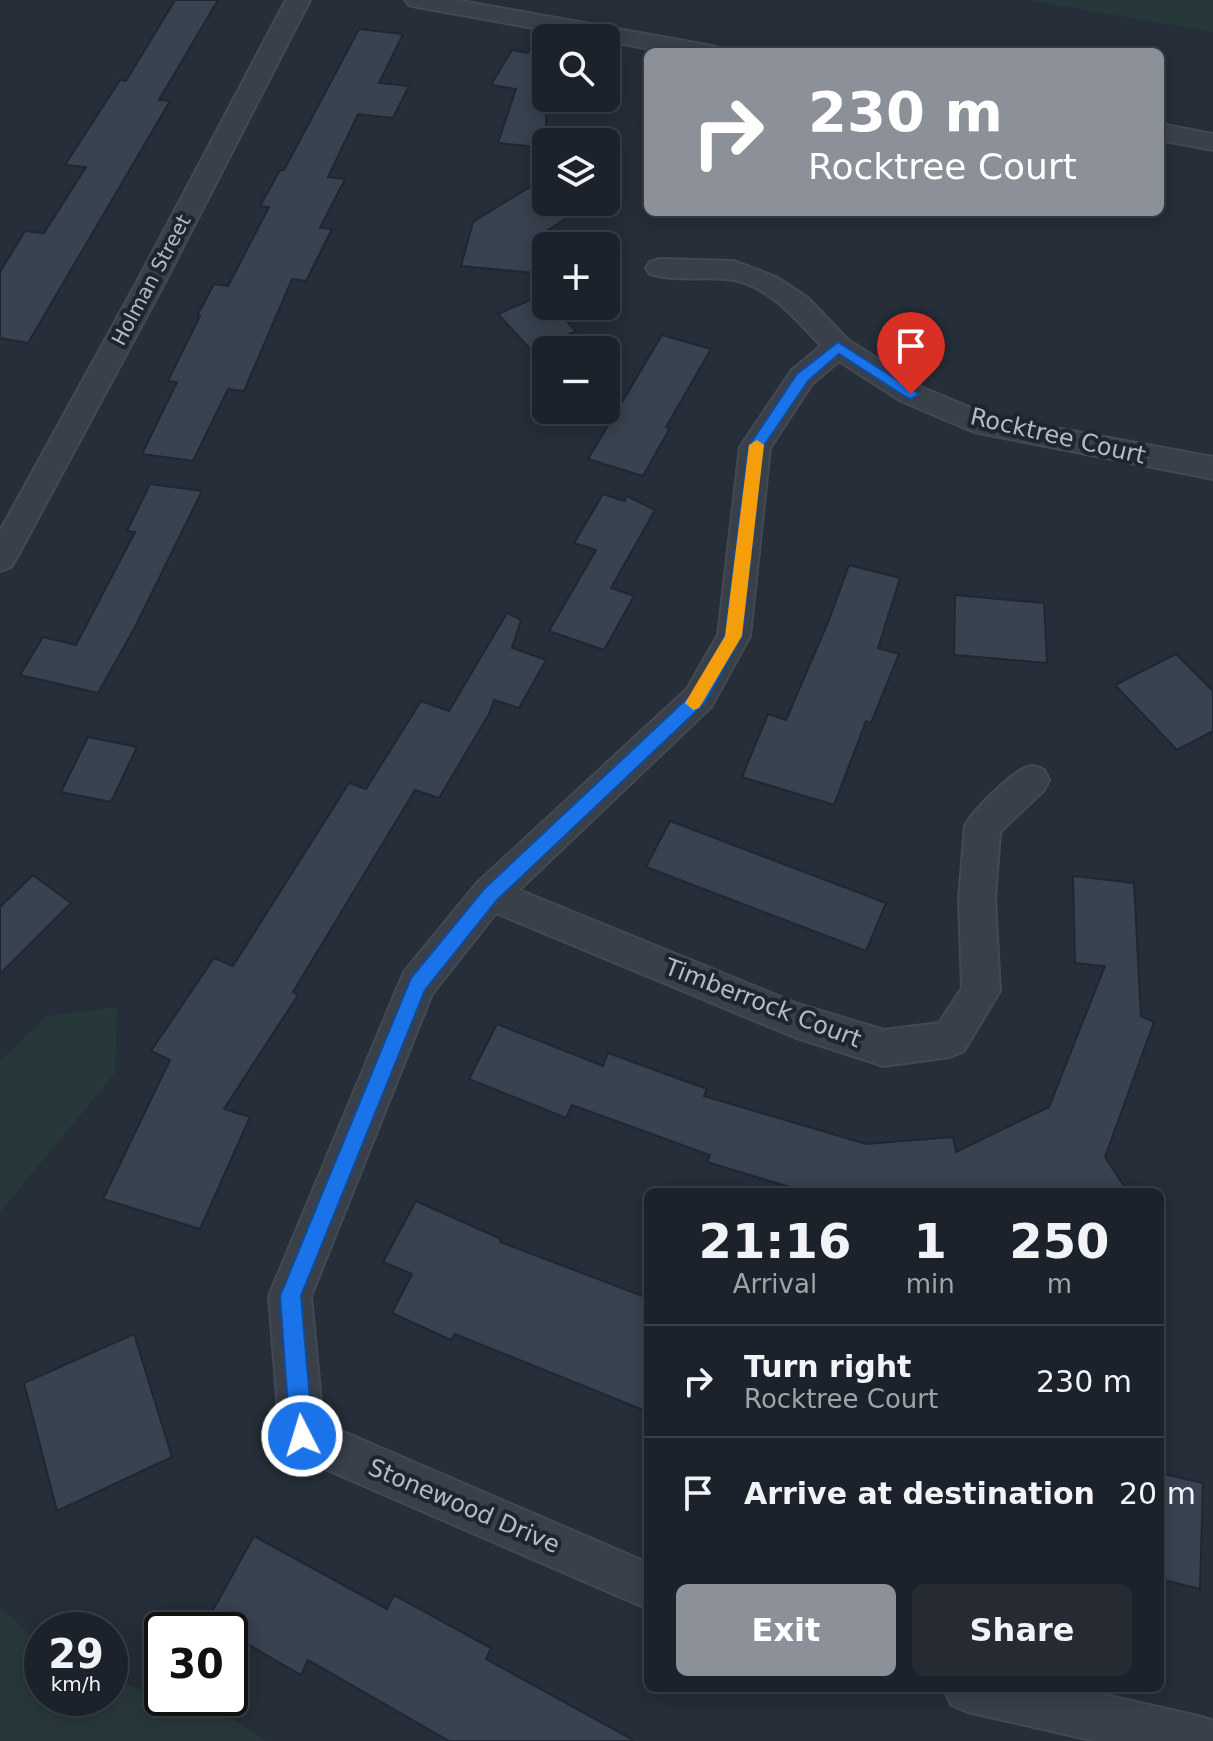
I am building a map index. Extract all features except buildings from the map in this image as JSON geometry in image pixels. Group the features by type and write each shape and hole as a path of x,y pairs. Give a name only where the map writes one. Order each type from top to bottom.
{"street":[{"name":"Holman Street","path":"0,559 151,282 298,0"},
{"path":"417,0 685,48"},
{"path":"1164,133 1213,142"},
{"name":"Rocktree Court","path":"660,268 734,270 766,283 798,304 838,347 911,394 984,425 1213,468"},
{"name":"Stonewood Drive","path":"644,1584 302,1436 290,1296 417,984 490,894 699,698 734,636 755,447 802,377 838,347"},
{"path":"0,492 33,497"},
{"name":"Timberrock Court","path":"490,894 794,1020 884,1048 950,1039 981,991 977,899 983,826 1032,780"},
{"path":"986,1692 1202,1741"}],"shaded area":[{"path":"1027,0 1213,0 1213,32"},
{"path":"117,1007 115,1073 0,1212 0,1062 47,1016"},
{"path":"0,1608 24,1629 24,1716 128,1716 128,1685 144,1690 144,1716 221,1716 236,1721 266,1741 0,1741"}],"slow traffic":[{"path":"693,703 699,698 734,636 757,445"}],"route":[{"path":"302,1436 290,1296 417,984 490,894 699,698 734,636 755,447 802,377 838,347 911,394"}]}
